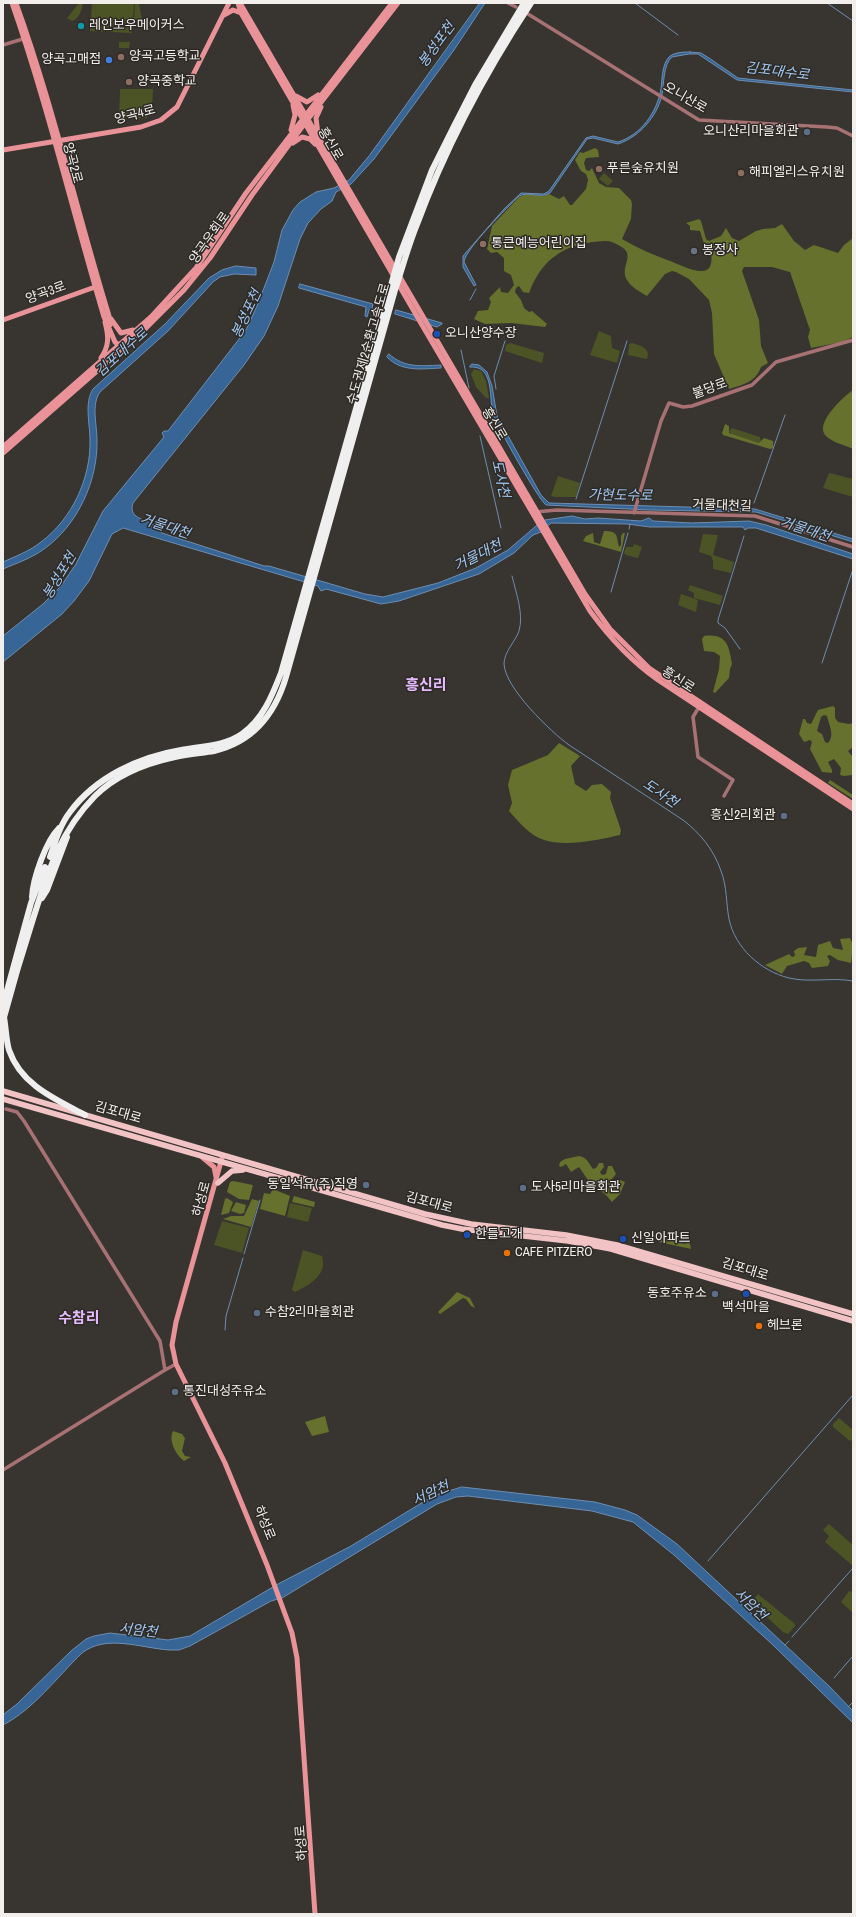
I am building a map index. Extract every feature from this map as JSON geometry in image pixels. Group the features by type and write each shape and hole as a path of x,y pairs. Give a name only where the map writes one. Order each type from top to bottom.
{"highway":[{"name":"수도권제2순환고속도로","path":"3,1005 31,903 62,826 70,813 85,796 104,779 118,771 160,755 221,743 243,734 262,713 282,673 395,290 418,220 457,132 515,23 524,3"},
{"name":"수도권제2순환고속도로","path":"313,570 390,282 432,170 475,85 515,23 531,3"},
{"name":"수도권제2순환고속도로","path":"4,1019 37,907 54,857 68,832 96,796 117,779 148,764 174,757 214,751 238,743 254,732 274,709 282,690 306,594"},
{"path":"4,1019 10,1051 23,1076 39,1089 85,1115"}],"main road":[{"name":"양곡2로","path":"12,3 26,37"},
{"name":"양곡2로","path":"16,3 58,142 107,316 115,342 120,347"},
{"name":"양곡4로","path":"3,150 58,142 147,125 168,116 180,102 229,3"},
{"name":"흥신로","path":"240,3 243,12 291,98 342,181 422,325 539,518 590,611 605,631 650,675 853,809"},
{"name":"양곡우회로","path":"3,447 88,373 157,319 198,274 290,145 305,119 325,90 392,3"},
{"name":"양곡우회로","path":"3,453 120,347 196,268 246,194 287,139 326,98 398,3"},
{"path":"223,16 233,10 243,12"},
{"name":"흥신로","path":"243,12 293,92 305,119"},
{"path":"293,92 298,98 307,102 316,98 325,90"},
{"path":"287,139 293,127 295,115 291,98"},
{"path":"321,146 316,118 326,98"},
{"path":"290,145 302,137 310,139 321,146"},
{"name":"양곡2로","path":"58,142 95,287 107,316"},
{"name":"흥신로","path":"348,192 422,315 535,512"},
{"name":"양곡3로","path":"3,320 95,287"},
{"path":"107,316 121,333 130,332 140,326"},
{"path":"88,373 101,358 108,344 107,316"},
{"name":"흥신로","path":"547,532 595,610 620,640 644,664 665,680 853,804"},
{"name":"김포대로","path":"3,1091 224,1159 457,1222 566,1235 623,1246 853,1314"},
{"name":"김포대로","path":"3,1099 201,1156 224,1159 252,1171 462,1229 568,1242 610,1249 853,1321"},
{"path":"201,1156 214,1167 217,1182 232,1171 252,1171"},
{"name":"하성로","path":"224,1159 174,1331 172,1345 176,1364 226,1465 275,1582"},
{"name":"하성로","path":"217,1182 178,1322 174,1350 177,1364 182,1375 208,1422 233,1476 283,1603 292,1633 297,1658 316,1914"}],"street":[{"path":"508,3 516,7"},
{"name":"오니산로","path":"528,14 699,120 827,126 836,128 853,136"},
{"path":"3,44 26,37"},
{"name":"불당로","path":"634,513 662,421 669,403 683,407 692,406 752,385 776,362 853,340"},
{"path":"535,512 558,510 634,513"},
{"name":"거물대천길","path":"634,513 755,516 853,547"},
{"path":"699,707 693,717 698,757 733,780 724,796"},
{"path":"6,1109 17,1112 24,1121 160,1341 165,1370"},
{"path":"3,1470 176,1364"}],"green space":[{"path":"79,3 83,3 81,11 77,18 72,21 67,18"},
{"path":"92,3 134,3 132,33 90,31"},
{"path":"135,3 139,3 142,20 134,20"},
{"path":"119,42 130,42 129,48 119,48"},
{"path":"120,89 153,89 152,112 147,112 147,118 119,119"},
{"path":"595,148 598,150 599,157 586,158 584,163 586,170 589,171 592,168 599,183 606,187 619,188 631,200 631,219 622,239 646,251 692,270 706,270 710,267 712,260 710,248 704,244 700,231 690,230 690,226 686,223 699,219 701,221 706,239 709,241 721,236 726,228 732,238 739,241 756,231 775,228 782,224 794,241 805,250 814,245 838,253 844,245 853,238 853,337 842,342 811,348 808,337 810,330 790,272 772,267 744,267 742,271 759,320 761,346 768,363 761,367 756,376 748,382 729,389 714,354 712,313 709,300 689,279 672,271 665,274 647,296 633,287 627,280 625,270 628,257 625,249 615,243 607,241 591,242 579,245 558,254 541,270 529,293 523,292 519,286 516,288 515,292 521,300 524,308 529,312 532,311 547,324 545,327 511,323 485,324 474,319 478,311 488,310 491,302 489,298 500,287 501,292 508,293 514,285 511,275 504,271 504,258 497,252 491,253 487,249 492,226 519,197 527,194 543,196 549,194 559,199 564,196 570,205 572,205 586,189 588,180 586,174 581,171 575,160 580,152 583,153"},
{"path":"604,173 613,181 608,186 599,179"},
{"path":"599,331 611,336 612,348 620,351 617,363 590,355"},
{"path":"510,343 544,353 542,363 505,351 506,345"},
{"path":"632,343 642,346 648,352 647,359 628,355 629,344"},
{"path":"474,369 481,371 486,381 489,398 486,398 476,387 471,374"},
{"path":"853,390 853,449 827,437 823,432 823,426 836,405"},
{"path":"725,424 729,426 729,433 759,443 764,438 773,441 773,448 770,449 723,435 722,433"},
{"path":"732,428 760,437 761,442 759,443 731,434 729,431"},
{"path":"829,473 853,479 853,497 823,488"},
{"path":"558,476 580,483 576,497 551,496"},
{"path":"604,531 615,533 619,547 621,545 621,536 625,533 621,552 583,541 586,536 593,533 594,542 600,544"},
{"path":"703,534 718,535 713,555 734,562 731,573 713,569 713,561 711,556 699,552"},
{"path":"634,544 642,547 638,558 626,555 624,553 626,547 633,547"},
{"path":"690,585 723,596 720,605 694,598 694,593 688,590"},
{"path":"681,594 698,600 696,612 678,605"},
{"path":"704,636 718,637 726,642 731,658 732,664 729,678 715,693 713,692 719,669 720,656 714,652 704,651 702,639"},
{"path":"833,706 835,708 835,718 838,722 849,724 853,723 853,747 848,751 853,757 853,775 840,775 841,768 834,759 828,762 832,773 822,772 810,749 812,742 810,740 804,742 799,734 803,719 805,719 807,723 811,724 818,710","holes":["824,715 827,716 831,733 828,743 825,742 822,734 817,731 821,717"]},
{"path":"559,743 580,756 571,766 575,784 586,791 592,785 602,784 611,792 610,798 621,830 620,835 582,842 552,842 534,835 509,811 512,803 508,785 512,770 548,755"},
{"path":"830,780 853,795 853,799 828,783"},
{"path":"850,938 853,945 851,963 838,960 830,955 827,956 830,961 828,966 812,968 809,963 804,961 787,966 782,974 765,965 789,954 792,957 795,956 794,951 798,948 807,947 804,955 816,957 818,945 830,941 833,948 843,950 840,939"},
{"path":"579,1156 586,1159 593,1169 596,1168 599,1163 603,1163 604,1167 600,1172 602,1175 606,1174 608,1166 612,1166 616,1174 611,1180 612,1182 620,1180 625,1182 620,1194 612,1202 606,1195 590,1183 579,1167 571,1172 566,1164 561,1167 559,1166 560,1162 565,1159"},
{"path":"233,1181 253,1185 249,1200 239,1199 227,1192 230,1182"},
{"path":"273,1189 290,1196 285,1216 260,1209 264,1193 270,1194"},
{"path":"294,1196 315,1202 314,1207 292,1202"},
{"path":"227,1198 233,1202 229,1213 221,1215 225,1199"},
{"path":"252,1199 259,1201 251,1227 223,1219 231,1216 244,1216"},
{"path":"236,1202 246,1205 244,1213 240,1214 231,1211"},
{"path":"290,1203 312,1208 308,1222 287,1217"},
{"path":"222,1221 249,1228 242,1253 214,1245"},
{"path":"663,1238 685,1244 689,1240 691,1249 659,1242"},
{"path":"303,1250 322,1256 322,1268 320,1273 312,1282 295,1292 292,1290"},
{"path":"457,1292 470,1298 475,1308 463,1298 440,1314 438,1312"},
{"path":"325,1416 329,1432 312,1436 305,1422"},
{"path":"839,1418 853,1430 853,1439 850,1441 833,1427 833,1424"},
{"path":"173,1431 182,1434 185,1438 182,1451 185,1456 191,1457 184,1461 178,1455 172,1443 171,1439"},
{"path":"829,1524 853,1545 853,1566 825,1542 829,1536 823,1530"},
{"path":"849,1591 853,1592 853,1613 841,1602"},
{"path":"758,1594 795,1624 788,1634 783,1632 754,1605 753,1601"}],"water":[{"path":"480,3 485,3 454,50 374,159 351,184 336,192 332,201 321,209 308,223 300,239 278,306 264,336 244,365 133,503 132,508 135,515 154,525 162,533 264,566 269,566 365,594 383,597 438,583 476,568 508,550 545,520 572,516 585,519 598,518 641,521 649,518 653,521 692,523 749,521 766,525 853,554 853,559 756,528 748,528 745,530 743,527 650,527 627,524 551,523 541,532 533,535 514,553 479,574 399,601 381,604 326,589 321,591 318,586 123,528 112,534 89,581 74,601 62,614 3,662 3,636 43,604 61,586 76,564 103,511 164,437 162,433 164,431 168,431 246,330 274,262 282,230 293,210 300,202 316,192 334,188 349,180 369,156"},
{"path":"690,52 701,53 738,78 853,90 853,92 737,80 698,54 672,57 669,60 665,70 660,103 646,125 640,131 626,141 618,144 593,138 587,139 550,193 546,195 527,194 519,196 479,238 466,256 464,262 476,285 474,286 463,267 463,256 504,209 521,193 544,194 549,191 586,138 593,136 618,142 634,134 647,122 656,106 661,89 665,64 669,57 674,54"},
{"path":"236,266 256,268 256,275 234,274 220,277 213,282 168,331 100,392 97,397 95,409 97,440 94,471 90,486 76,515 56,539 44,549 29,558 3,569 3,562 32,548 52,533 62,522 78,497 87,469 90,440 88,407 90,395 93,389 165,324 209,278 222,270"},
{"path":"300,284 373,304 372,309 369,310 367,317 365,316 366,307 299,288"},
{"path":"396,310 442,324 437,327 395,314"},
{"path":"389,354 395,359 407,364 420,366 441,365 441,368 419,369 405,367 393,362 387,357"},
{"path":"472,364 479,365 487,372 492,386 497,416 541,495 549,503 755,509 853,539 853,542 756,512 649,510 546,505 527,477 496,421 493,414 489,384 486,375 479,368 470,367"},
{"path":"462,1487 595,1502 625,1510 637,1515 677,1544 830,1687 853,1711 853,1723 773,1645 674,1555 633,1522 592,1511 468,1496 456,1497 437,1504 282,1598 271,1601 190,1646 179,1650 158,1649 113,1643 91,1647 82,1653 35,1702 3,1725 3,1715 17,1704 71,1651 86,1639 110,1633 168,1640 190,1636 278,1584 351,1546 433,1496"}],"waterway":[{"path":"635,3 678,35"},
{"path":"827,3 853,21"},
{"name":"김포대수로","path":"470,300 476,289"},
{"path":"496,389 494,376 505,341"},
{"path":"576,499 627,341"},
{"name":"도사천","path":"461,350 469,388"},
{"path":"754,503 785,415"},
{"name":"도사천","path":"480,436 501,528"},
{"path":"629,529 630,524"},
{"path":"611,592 628,533"},
{"path":"740,649 725,628 718,623 718,620 744,536"},
{"path":"822,663 853,569"},
{"name":"도사천","path":"512,576 521,618 519,631 506,655 504,664 506,674 512,685 530,709 569,745 683,820 701,836 718,863 723,877 732,930 743,949 759,964 779,975 789,978 805,980 853,981"},
{"path":"244,1254 260,1200"},
{"path":"225,1330 226,1316 243,1258"},
{"path":"708,1561 853,1395"},
{"path":"792,1637 853,1568"},
{"path":"785,1645 789,1641"},
{"path":"834,1678 853,1656"},
{"path":"848,1707 852,1703"}],"place":[{"name":"레인보우메이커스","path":"81,26"},
{"name":"양곡고등학교","path":"121,57"},
{"name":"양곡고매점","path":"109,60"},
{"name":"양곡중학교","path":"129,82"},
{"name":"오니산리마을회관","path":"807,132"},
{"name":"푸른숲유치원","path":"599,169"},
{"name":"해피엘리스유치원","path":"741,173"},
{"name":"통큰예능어린이집","path":"483,244"},
{"name":"봉정사","path":"694,251"},
{"name":"오니산양수장","path":"437,334"},
{"name":"흥신2리회관","path":"784,816"},
{"name":"동일석유(주)직영","path":"366,1185"},
{"name":"도사5리마을회관","path":"523,1188"},
{"name":"한들고개","path":"467,1235"},
{"name":"신일아파트","path":"623,1239"},
{"name":"CAFE PITZERO","path":"507,1253"},
{"name":"동호주유소","path":"715,1294"},
{"name":"백석마을","path":"746,1294"},
{"name":"수참2리마을회관","path":"257,1313"},
{"name":"헤브론","path":"759,1326"},
{"name":"통진대성주유소","path":"175,1392"}],"district":[{"name":"흥신리","path":"426,686"},
{"name":"수참리","path":"79,1319"}],"water label":[{"name":"봉성포천","path":"437,45"},
{"name":"봉성포천","path":"247,314"},
{"name":"가현도수로","path":"620,496"},
{"name":"거물대천","path":"165,527"},
{"name":"거물대천","path":"805,530"},
{"name":"거물대천","path":"478,556"},
{"name":"봉성포천","path":"60,576"},
{"name":"서암천","path":"431,1494"},
{"name":"서암천","path":"750,1605"},
{"name":"서암천","path":"138,1631"}]}
